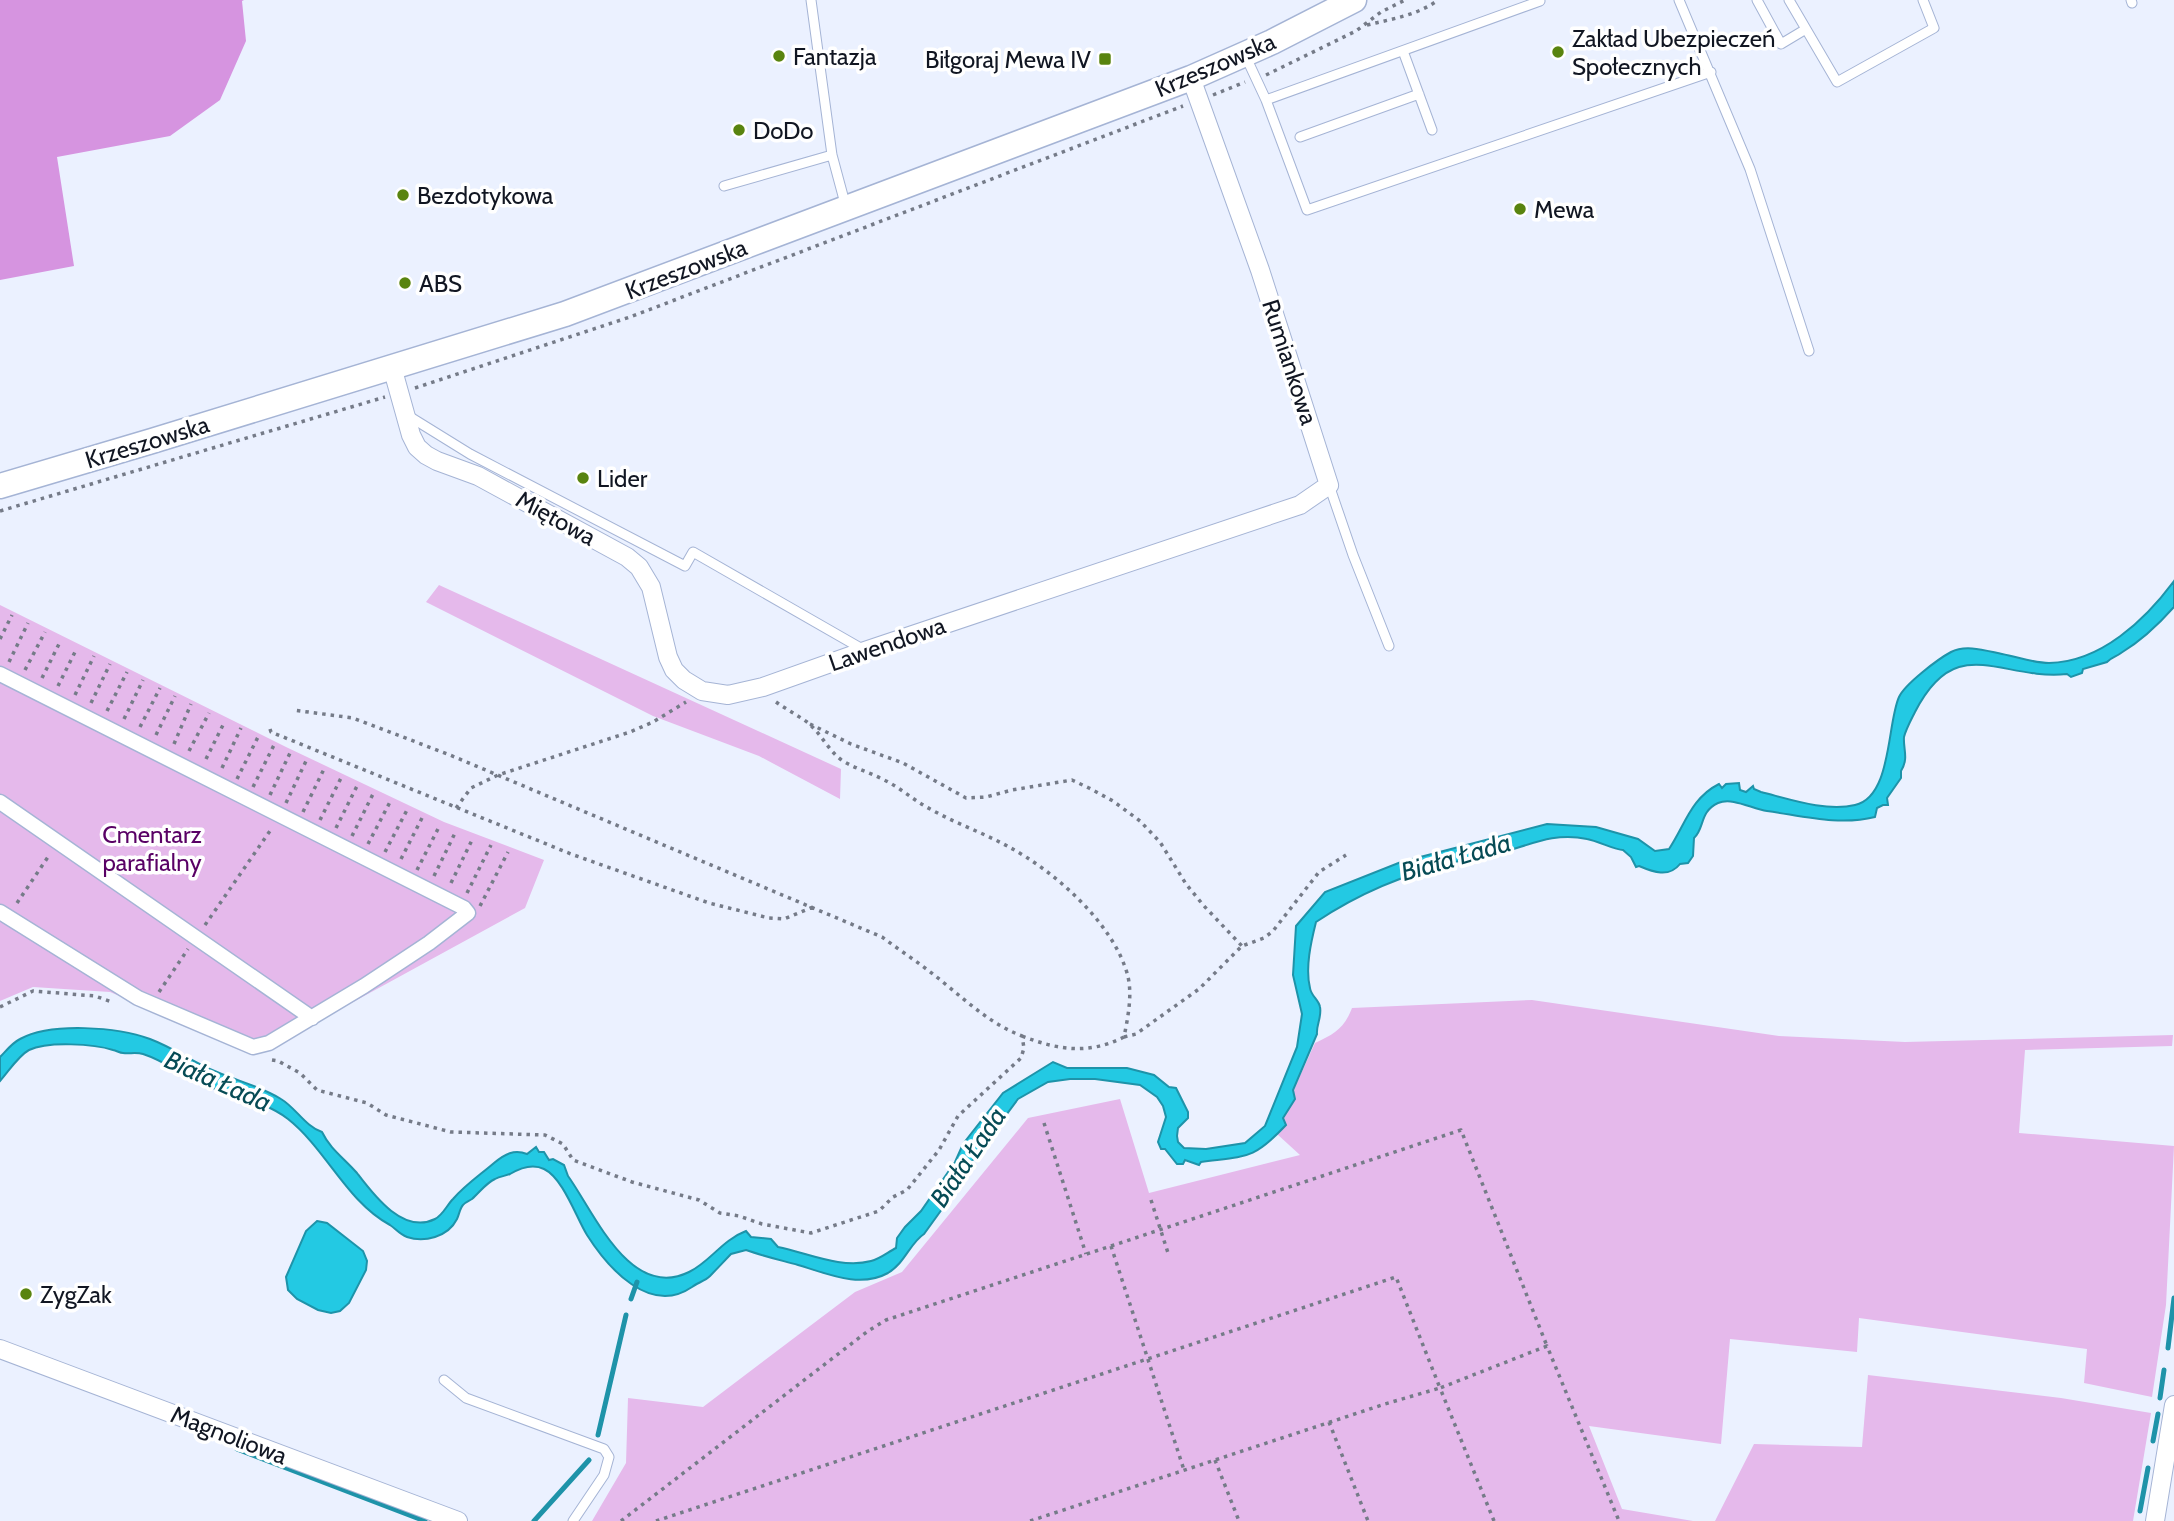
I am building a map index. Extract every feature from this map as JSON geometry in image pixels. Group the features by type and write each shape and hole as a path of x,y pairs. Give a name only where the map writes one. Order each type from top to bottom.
{"main road":[{"name":"Krzeszowska","path":"0,485 565,314 1191,78 1354,0"}],"street":[{"name":"Rumiankowa","path":"1191,78 1260,270 1329,485"},
{"name":"Miętowa","path":"392,367 417,447 437,461 478,475 627,557 639,567 651,587 670,662 684,680 702,691"},
{"name":"Lawendowa","path":"702,691 728,695 764,687 865,650 1300,505 1329,485"},
{"path":"1,675 464,910 429,943 270,1043 253,1047 150,1004 4,914"},
{"path":"0,802 312,1018"},
{"name":"Magnoliowa","path":"0,1349 458,1521"},
{"path":"2155,1521 2174,1405"}],"lane":[{"path":"811,0 832,155 846,209"},
{"path":"1679,0 1750,169 1809,351"},
{"path":"1756,0 1781,44 1806,29"},
{"path":"1789,0 1837,82 1934,28 1923,0"},
{"path":"1266,100 1539,1"},
{"path":"1403,51 1432,130"},
{"path":"1245,54 1266,100 1307,210 1711,72"},
{"path":"1300,136 1419,94"},
{"path":"724,186 832,155"},
{"path":"405,414 470,454 684,566 693,552 865,650"},
{"name":"Rumiankowa","path":"1329,485 1389,646"},
{"path":"444,1380 466,1398 604,1449 609,1457 604,1475 573,1521"}],"path":[{"path":"1365,26 1381,12 1405,0"},
{"path":"1267,74 1365,26 1428,8 1438,0"},
{"path":"0,639 12,615"},
{"path":"1,675 28,623"},
{"path":"18,684 45,632"},
{"path":"35,692 61,640"},
{"path":"51,700 77,648"},
{"path":"67,709 94,656"},
{"path":"84,717 110,664"},
{"path":"100,725 127,672"},
{"path":"117,733 143,680"},
{"path":"764,687 773,699 808,723 851,744 904,763 966,798 986,797 1072,780 1113,801 1140,821 1160,842 1186,884 1242,946"},
{"path":"133,742 160,688"},
{"path":"456,808 471,788 498,775 643,727 664,717 702,691"},
{"path":"149,750 175,696"},
{"path":"167,759 191,704"},
{"path":"293,710 353,718 498,775 881,936 942,981 982,1016 1002,1028 1048,1045 1089,1049 1106,1046 1136,1034 1199,989 1242,946 1264,938 1273,931 1319,872 1346,855"},
{"path":"181,766 209,713"},
{"path":"198,775 225,720"},
{"path":"808,723 841,760 904,791 929,809 1012,848 1039,864 1078,899 1119,953 1127,974 1130,989 1124,1037"},
{"path":"215,783 241,728"},
{"path":"270,729 271,732 571,854 709,903 769,918 784,919 813,907"},
{"path":"231,792 258,737"},
{"path":"247,799 274,745"},
{"path":"263,808 290,753"},
{"path":"150,1004 280,816 306,761"},
{"path":"297,825 324,769"},
{"path":"313,833 341,778"},
{"path":"329,841 357,786"},
{"path":"346,849 373,794"},
{"path":"361,858 390,802"},
{"path":"378,866 407,810"},
{"path":"394,874 422,817"},
{"path":"411,882 440,825"},
{"path":"427,891 456,831"},
{"path":"443,899 473,838"},
{"path":"4,914 58,842"},
{"path":"464,910 491,845"},
{"path":"464,910 482,904 508,852"},
{"path":"0,1007 33,991 95,996 114,1003"},
{"path":"270,1060 278,1060 300,1073 317,1090 367,1103 386,1115 451,1132 545,1135 563,1144 573,1160 632,1182 699,1200 720,1213 811,1233 879,1211 893,1197 907,1190 939,1150 958,1116 1021,1058 1024,1048 1022,1036"},
{"path":"1044,1122 1086,1254"},
{"path":"621,1521 867,1331 886,1320 1461,1130 1619,1521"},
{"path":"1151,1200 1169,1256"},
{"path":"1111,1246 1184,1470"},
{"path":"656,1521 1396,1277 1494,1521"},
{"path":"1030,1521 1440,1388 1547,1346"},
{"path":"1329,1422 1368,1521"},
{"path":"1215,1460 1239,1521"}],"green space":[{"path":"439,585 841,769 840,799 759,756 653,716 426,602"},
{"name":"Cmentarz parafialny","path":"0,605 444,822 544,860 525,908 258,1054 110,992 33,987 0,1001"},
{"path":"1532,1000 1779,1036 1905,1042 2173,1035 2172,1046 2025,1050 2019,1133 2174,1146 2166,1305 2152,1397 2084,1383 2087,1349 1859,1318 1857,1352 1730,1339 1721,1444 1589,1426 1622,1509 1693,1521 592,1521 626,1463 628,1398 703,1407 855,1292 902,1272 1028,1118 1120,1099 1149,1193 1300,1155 1277,1134 1286,1125 1283,1118 1294,1099 1293,1091 1315,1043 1338,1030 1352,1008"},
{"path":"1868,1375 2061,1398 2151,1413 2133,1521 1715,1521 1754,1444 1862,1447"}],"shaded area":[{"path":"0,0 244,0 246,41 220,100 170,136 57,157 74,266 0,280"}],"water":[{"name":"Biała Łada","path":"2174,581 2174,607 2162,620 2143,638 2107,662 2083,669 2082,673 2071,677 2067,674 2043,674 1982,665 1964,666 1947,672 1931,687 1910,721 1904,737 1905,758 1901,778 1887,798 1888,805 1877,808 1875,817 1848,821 1821,819 1724,802 1712,807 1705,815 1694,838 1693,856 1688,863 1680,864 1671,871 1661,872 1636,867 1631,857 1623,850 1587,839 1564,837 1421,872 1384,885 1349,902 1316,922 1308,972 1311,991 1320,1007 1317,1034 1293,1090 1295,1099 1283,1118 1286,1125 1265,1145 1239,1157 1201,1162 1199,1165 1185,1160 1183,1164 1177,1164 1165,1149 1161,1149 1158,1142 1166,1117 1163,1106 1157,1097 1140,1085 1095,1079 1048,1082 1018,1099 972,1161 963,1180 924,1234 894,1269 877,1278 843,1278 746,1250 731,1254 708,1278 692,1287 676,1294 661,1296 646,1292 618,1274 587,1235 557,1181 540,1167 522,1168 492,1181 464,1204 448,1230 428,1239 414,1239 402,1234 361,1203 302,1131 288,1119 259,1103 205,1085 151,1057 95,1046 47,1045 25,1053 0,1081 0,1057 20,1039 33,1034 66,1028 85,1028 136,1035 281,1099 311,1126 322,1132 333,1149 380,1201 400,1217 412,1222 435,1219 462,1189 498,1160 514,1152 527,1154 536,1147 539,1152 544,1152 549,1160 553,1159 564,1165 568,1176 616,1248 632,1264 649,1274 668,1278 689,1272 746,1231 751,1237 771,1239 778,1247 824,1259 848,1263 871,1261 896,1248 897,1238 921,1211 955,1162 963,1144 1003,1093 1053,1062 1067,1068 1127,1068 1154,1075 1169,1087 1176,1088 1188,1112 1188,1118 1178,1128 1177,1136 1178,1142 1184,1148 1206,1149 1245,1143 1265,1126 1297,1047 1302,1014 1293,975 1296,926 1325,892 1401,862 1547,824 1596,827 1638,839 1655,851 1669,849 1695,804 1719,784 1722,788 1726,784 1739,783 1740,790 1746,792 1753,786 1761,792 1820,806 1855,805 1867,799 1882,774 1899,697 1938,660 1951,652 1970,648 2043,663 2068,661 2086,655 2104,647 2135,624"},
{"path":"317,1221 327,1223 363,1251 367,1261 366,1270 349,1303 340,1311 331,1313 318,1310 297,1299 288,1290 286,1277 306,1231"}],"waterway":[{"path":"631,1299 637,1282"},
{"path":"2168,1348 2174,1298"},
{"path":"598,1435 626,1315"},
{"path":"2160,1398 2164,1370"},
{"path":"2153,1441 2158,1414"},
{"path":"237,1449 425,1521"},
{"path":"534,1521 589,1460"},
{"path":"2140,1511 2148,1468"}],"place":[{"name":"Zakład Ubezpieczeń Społecznych","path":"1558,52"},
{"name":"Fantazja","path":"779,56"},
{"name":"Biłgoraj Mewa IV","path":"1105,59"},
{"name":"DoDo","path":"739,130"},
{"name":"Bezdotykowa","path":"403,195"},
{"name":"Mewa","path":"1520,209"},
{"name":"ABS","path":"405,283"},
{"name":"Lider","path":"583,478"},
{"name":"ZygZak","path":"26,1294"}]}
